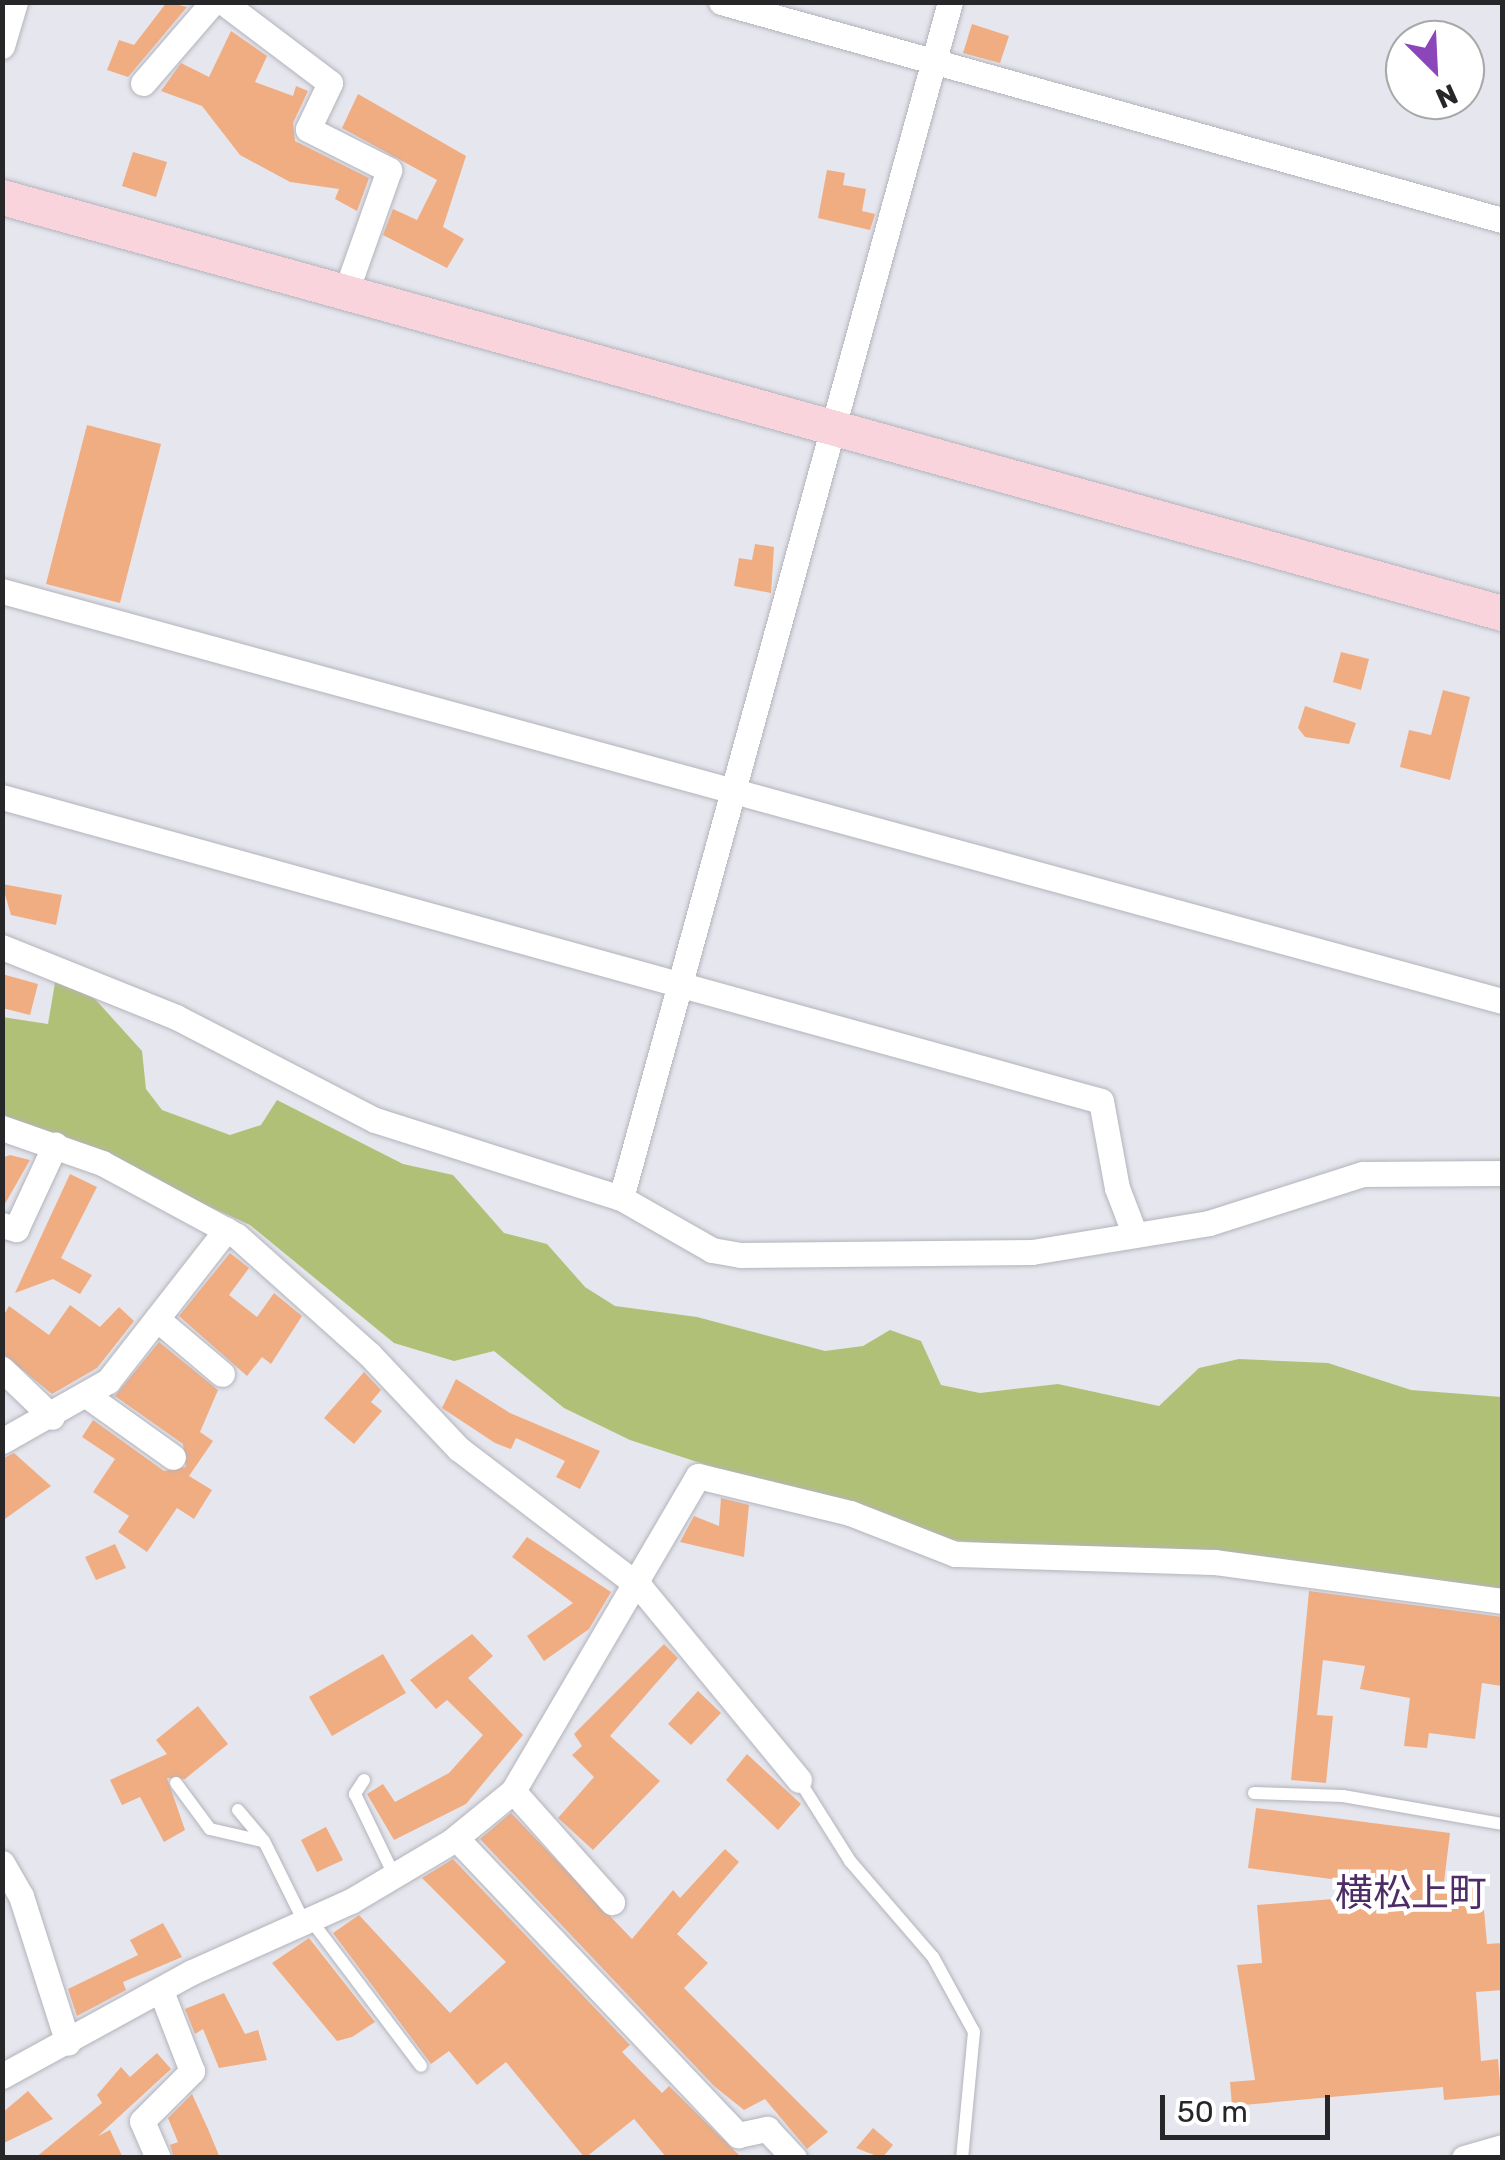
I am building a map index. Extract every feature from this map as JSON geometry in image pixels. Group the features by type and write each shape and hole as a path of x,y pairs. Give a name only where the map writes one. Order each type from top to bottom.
{"street":[{"path":"2,46 15,2"},
{"path":"143,83 214,2"},
{"path":"223,2 330,83 308,129 389,170 345,294"},
{"path":"721,2 1502,220"},
{"path":"620,1198 683,983 950,2"},
{"path":"2,198 1502,613"},
{"path":"2,591 732,794 1502,1001"},
{"path":"2,797 1102,1101 1117,1188 1136,1235"},
{"path":"2,947 176,1017 375,1120 620,1198 712,1250 741,1255 1032,1252 1244,1215 1362,1174 1502,1173"},
{"path":"2,1128 54,1145 226,1230 370,1355 459,1449 640,1587 799,1780"},
{"path":"2,1225 16,1229 54,1145"},
{"path":"2,1441 89,1396 157,1319 226,1230"},
{"path":"157,1319 222,1374"},
{"path":"2,1370 52,1418"},
{"path":"89,1396 174,1457"},
{"path":"2,2076 161,1991 394,1875 456,1838 513,1792 640,1587 689,1480 698,1476 850,1513 955,1554 1215,1562 1502,1601"},
{"path":"513,1792 612,1902"},
{"path":"456,1838 738,2134 767,2129 794,2158"},
{"path":"2,1863 28,1913 68,2043"},
{"path":"2,1924 28,1913"},
{"path":"158,2158 142,2122 192,2070 161,1991"},
{"path":"1464,2158 1502,2146"}],"lane":[{"path":"364,1780 355,1794 394,1875"},
{"path":"799,1780 850,1862 933,1958 974,2032 962,2158"},
{"path":"176,1783 210,1829 264,1842"},
{"path":"1254,1793 1344,1796 1502,1824"},
{"path":"238,1810 264,1842 307,1920 421,2066"}],"green space":[{"path":"56,977 95,999 142,1051 146,1089 162,1110 230,1135 261,1125 277,1100 403,1164 453,1175 504,1233 547,1244 585,1287 615,1306 697,1317 825,1351 863,1346 890,1330 921,1341 941,1385 980,1393 1058,1384 1159,1406 1199,1368 1239,1359 1328,1363 1411,1390 1502,1397 1502,1592 930,1538 630,1440 564,1408 494,1351 454,1361 394,1343 250,1225 34,1127 3,1122 2,1017 48,1024"}],"building":[{"path":"167,2 187,7 128,77 107,70 119,40 134,45"},
{"path":"972,24 1009,36 1000,63 963,53"},
{"path":"231,31 267,56 255,82 293,96 296,86 308,91 293,123 295,141 369,178 357,211 335,199 339,189 290,182 240,155 202,106 161,91 181,63 209,77"},
{"path":"358,94 466,156 443,227 464,239 447,268 383,235 393,209 417,220 437,180 342,128"},
{"path":"133,152 167,162 156,197 122,186"},
{"path":"827,170 845,173 843,185 866,189 862,211 875,214 870,230 818,218"},
{"path":"87,425 161,444 120,603 46,584"},
{"path":"755,544 774,547 771,593 734,586 739,558 752,560"},
{"path":"1341,652 1369,659 1361,690 1333,682"},
{"path":"1443,690 1470,697 1450,780 1400,767 1409,730 1431,735"},
{"path":"1305,706 1356,723 1349,744 1305,737 1298,728"},
{"path":"2,884 62,895 56,925 11,915"},
{"path":"2,974 38,984 30,1015 2,1008"},
{"path":"10,1155 30,1160 2,1209 2,1158"},
{"path":"70,1174 97,1187 61,1258 92,1275 80,1294 53,1279 15,1293"},
{"path":"230,1253 249,1268 229,1295 257,1317 274,1293 302,1316 271,1364 262,1357 247,1376 179,1316"},
{"path":"70,1305 100,1327 119,1307 134,1321 97,1368 52,1394 2,1353 2,1318 9,1306 49,1335"},
{"path":"159,1342 218,1390 200,1432 213,1441 189,1476 212,1490 194,1519 177,1508 147,1552 118,1532 129,1516 93,1492 115,1459 82,1437 93,1420 164,1471 186,1467 183,1444 115,1396"},
{"path":"364,1372 381,1390 371,1402 382,1411 354,1444 324,1418"},
{"path":"456,1379 510,1413 600,1451 580,1489 556,1477 565,1461 516,1438 511,1449 495,1443 442,1408"},
{"path":"14,1453 51,1486 2,1521 2,1459"},
{"path":"721,1498 749,1505 744,1557 680,1542 694,1516 719,1526"},
{"path":"527,1537 611,1592 589,1629 544,1661 527,1636 573,1603 512,1557"},
{"path":"115,1544 126,1568 96,1580 85,1557"},
{"path":"1309,1591 1502,1617 1502,1686 1482,1683 1475,1739 1429,1733 1427,1748 1404,1746 1410,1698 1360,1689 1365,1666 1323,1660 1317,1715 1333,1716 1326,1783 1291,1780"},
{"path":"472,1634 493,1656 468,1678 523,1735 466,1804 394,1840 367,1794 383,1784 395,1802 449,1773 483,1735 447,1700 436,1709 410,1680"},
{"path":"664,1644 678,1658 610,1736 660,1781 593,1850 558,1818 594,1777 572,1755 582,1746 574,1734"},
{"path":"383,1654 406,1693 332,1736 309,1697"},
{"path":"698,1691 721,1713 691,1745 668,1724"},
{"path":"198,1706 228,1744 185,1779 167,1778 185,1830 164,1842 140,1797 122,1805 110,1780 167,1754 156,1740"},
{"path":"747,1754 801,1804 778,1830 726,1780"},
{"path":"1256,1808 1450,1833 1443,1890 1482,1887 1487,1944 1502,1943 1502,1990 1476,1992 1481,2061 1498,2059 1501,2095 1444,2100 1443,2087 1232,2106 1230,2082 1255,2080 1237,1965 1262,1963 1257,1905 1384,1895 1385,1886 1248,1868"},
{"path":"511,1813 632,1939 673,1890 680,1898 725,1849 739,1862 677,1934 708,1963 684,1988 828,2132 807,2149 765,2099 744,2110 714,2086 480,1839"},
{"path":"326,1827 343,1860 317,1872 301,1840"},
{"path":"453,1859 630,2045 622,2052 662,2093 669,2086 742,2158 667,2158 634,2119 585,2158 506,2062 477,2085 449,2051 431,2064 333,1933 359,1915 450,2013 506,1962 422,1878"},
{"path":"163,1923 182,1957 123,1982 126,1990 77,2016 68,1989 138,1955 130,1940"},
{"path":"309,1938 375,2022 352,2037 337,2041 272,1963"},
{"path":"224,1993 245,2034 258,2030 267,2060 219,2068 203,2029 195,2034 185,2009"},
{"path":"157,2053 171,2069 98,2136 110,2130 123,2158 35,2158 102,2103 97,2095 121,2067 130,2077"},
{"path":"28,2091 53,2119 2,2144 2,2113"},
{"path":"192,2094 220,2158 174,2158 170,2145 178,2142 168,2118"},
{"path":"873,2128 893,2145 882,2158 856,2148"}],"district":[{"name":"横松上町","path":"1411,1894"}]}
